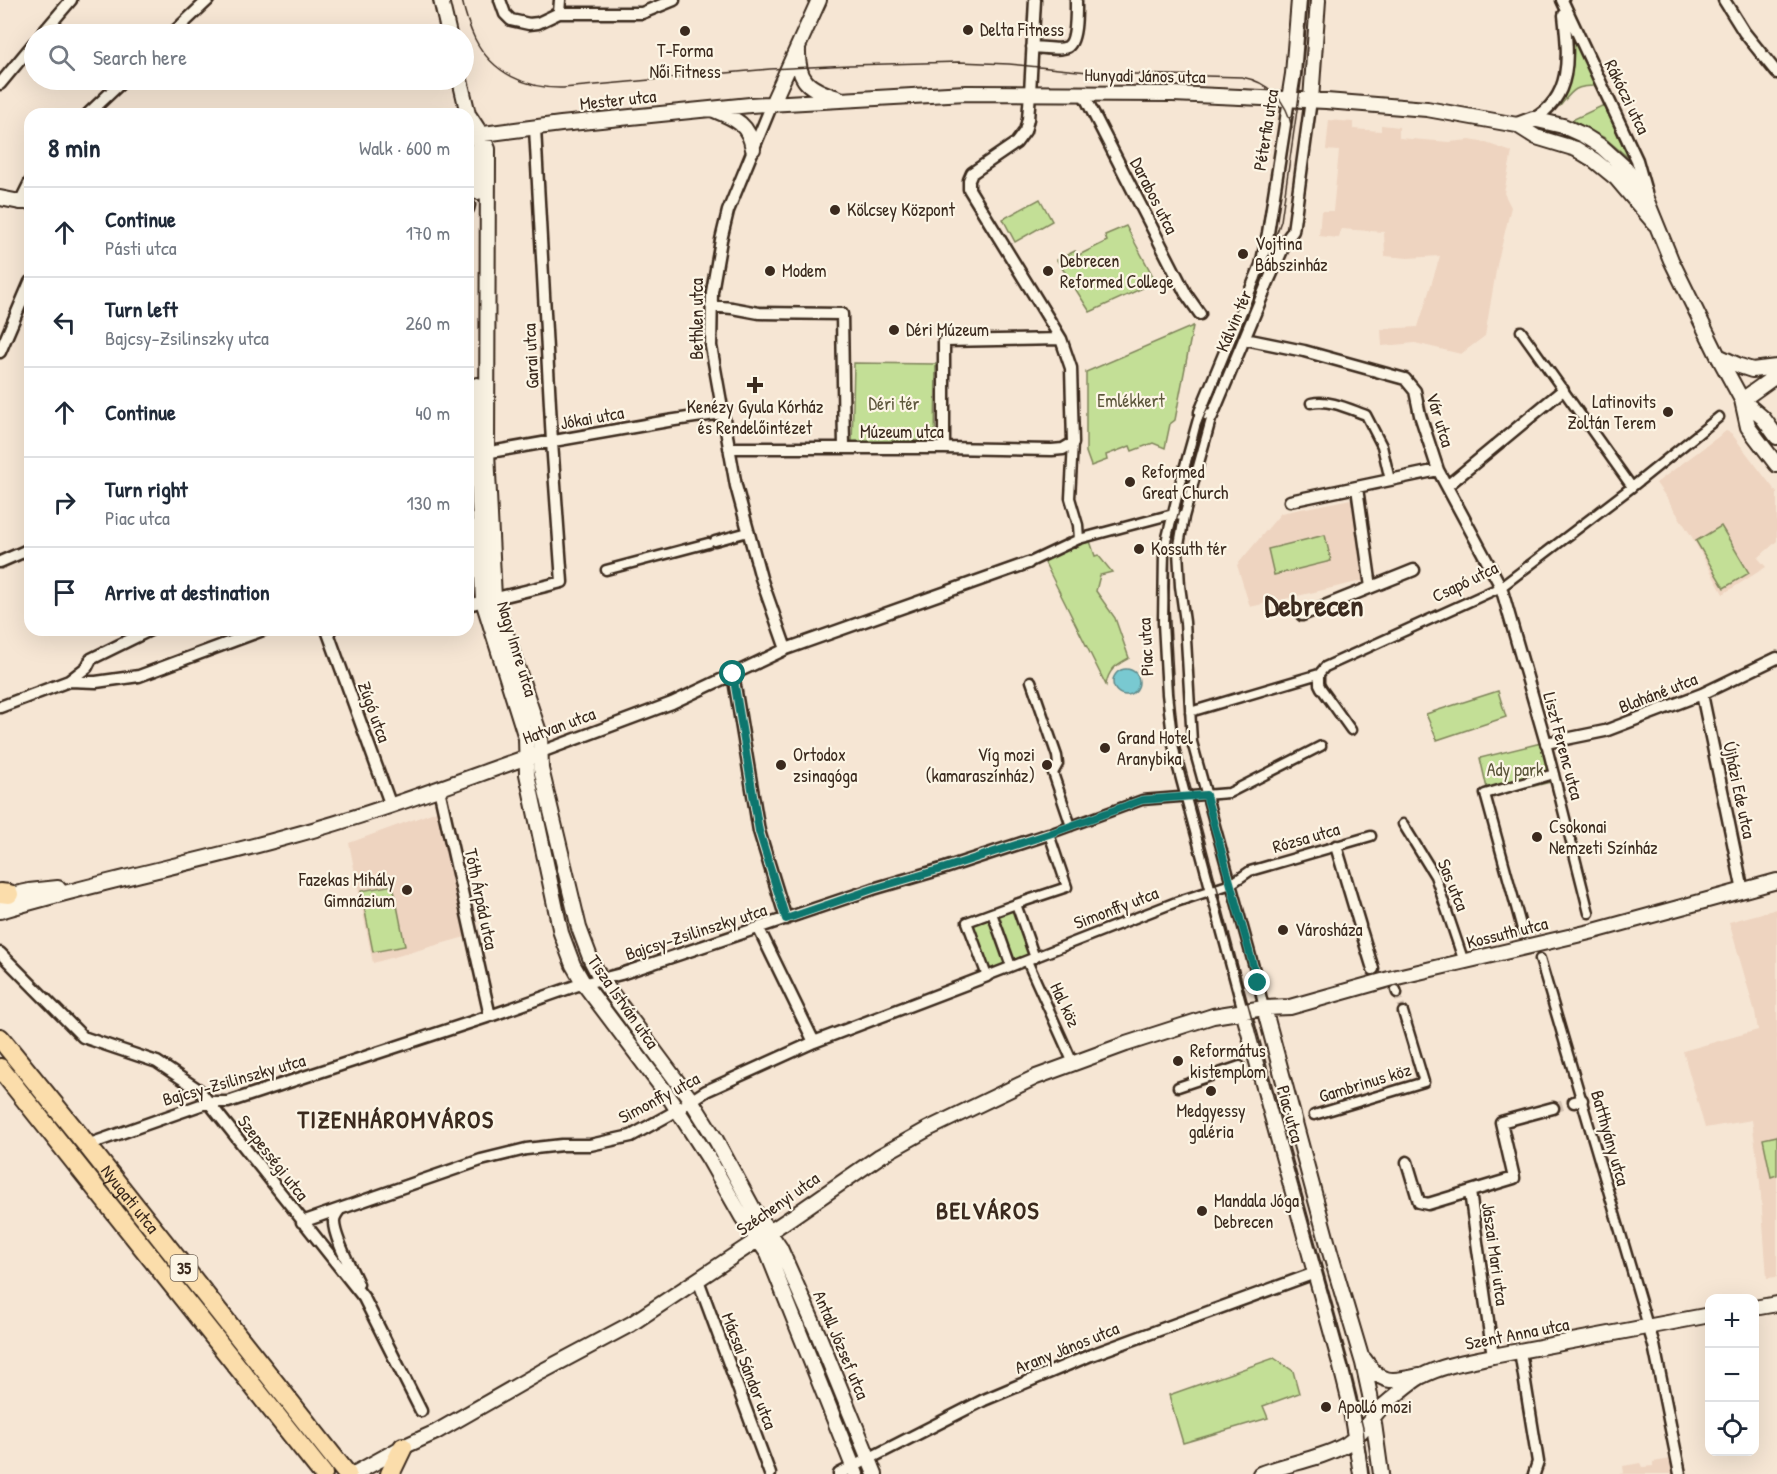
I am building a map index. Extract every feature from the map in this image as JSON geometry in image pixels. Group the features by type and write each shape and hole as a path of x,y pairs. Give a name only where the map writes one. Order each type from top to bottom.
{"main road":[{"name":"Nyugati utca","path":"0,1038 347,1474"},
{"name":"Nyugati utca","path":"0,1068 323,1474"},
{"path":"390,1474 404,1447"}],"street":[{"path":"51,24 71,0"},
{"path":"183,24 208,0"},
{"path":"441,0 447,24"},
{"path":"500,0 505,14 520,24 538,23 560,13 642,13 674,0"},
{"path":"560,0 560,13"},
{"name":"Bethlen utca","path":"786,649 761,578 735,486 711,346 711,306 715,266 728,211 772,104 819,0"},
{"path":"1035,0 1027,124 1022,137 1016,143 972,173 969,189 1061,339 1071,368 1073,443 1070,498 1078,525 1079,539"},
{"path":"1032,47 1064,48 1069,46 1074,40 1076,0"},
{"name":"Péterfia utca","path":"1261,265 1289,99 1299,0"},
{"path":"1311,100 1318,0"},
{"path":"1724,0 1743,32 1777,73"},
{"name":"Rákóczi utca","path":"1533,119 1554,101 1567,71 1566,2"},
{"name":"Rákóczi utca","path":"1566,2 1637,160 1655,224"},
{"path":"798,46 798,67 802,79 826,94 842,99"},
{"path":"0,84 24,55"},
{"path":"94,108 113,90"},
{"path":"462,90 467,108"},
{"name":"Hunyadi János utca","path":"772,104 966,93 1083,93 1311,100 1427,110 1516,125 1536,137 1576,148 1594,160 1620,172"},
{"name":"Darabos utca","path":"1083,93 1186,294 1200,314"},
{"name":"Kálvin tér","path":"1178,551 1184,517 1212,416 1287,239 1293,231 1311,100"},
{"name":"Mester utca","path":"475,135 561,124 772,104"},
{"path":"712,109 732,118 744,127 751,138 753,149"},
{"path":"1533,119 1563,126 1583,135 1602,147 1620,172"},
{"name":"Hunyadi János utca","path":"1516,125 1533,119"},
{"name":"Garai utca","path":"488,600 562,582 535,128"},
{"name":"Nagy Imre utca","path":"475,135 478,206 477,454 488,600 526,738 527,757"},
{"name":"Rákóczi utca","path":"1620,172 1642,189 1650,207"},
{"name":"Rákóczi utca","path":"1620,172 1655,224 1718,356 1742,400"},
{"path":"1,201 24,202"},
{"name":"Kálvin tér","path":"1164,550 1200,412 1261,265"},
{"path":"0,352 24,296"},
{"path":"711,306 759,313 842,314 844,448"},
{"path":"1521,331 1632,487"},
{"path":"944,448 944,340 1061,339"},
{"name":"Vár utca","path":"1245,339 1304,351 1405,379 1415,391 1420,415 1438,470 1501,587"},
{"path":"1718,356 1752,370 1777,367"},
{"path":"1742,400 1777,375"},
{"path":"1447,486 1563,390"},
{"path":"1742,400 1763,418 1777,437"},
{"path":"1742,400 1748,427 1777,465"},
{"path":"1311,403 1331,403 1366,415 1382,446 1390,480"},
{"path":"1200,412 1212,416"},
{"name":"Jókai utca","path":"477,454 723,413"},
{"name":"Csapó utca","path":"1190,712 1319,674 1325,667 1501,587 1719,417"},
{"name":"Múzeum utca","path":"729,448 1052,450 1063,449 1073,443"},
{"path":"1290,501 1438,470"},
{"path":"1357,488 1371,587"},
{"path":"1028,563 1079,539 1173,514 1184,517"},
{"path":"606,570 748,532"},
{"name":"Piac utca","path":"1164,550 1163,623 1167,694 1173,744 1243,1011 1341,1367 1361,1474"},
{"name":"Piac utca","path":"1178,551 1192,742 1257,978 1263,1008 1360,1354 1370,1395 1380,1470"},
{"path":"0,562 24,552"},
{"name":"Hatvan utca","path":"0,911 90,885 190,863 293,836 391,806 662,707 786,649 1028,563"},
{"path":"1302,615 1414,570"},
{"name":"Liszt Ferenc utca","path":"1501,587 1546,743 1589,914"},
{"path":"474,604 488,600"},
{"name":"Nagy Imre utca","path":"488,600 540,735 541,752"},
{"path":"0,707 69,681 87,668 91,659 137,636"},
{"path":"69,681 96,682 139,676 247,636"},
{"name":"Zúgó utca","path":"329,636 391,806"},
{"name":"Blaháné utca","path":"1546,743 1605,730 1702,694 1777,658"},
{"path":"733,674 759,831 786,919"},
{"path":"1319,674 1321,688 1351,730"},
{"path":"1031,681 1057,756 1058,764 1053,774 1071,826"},
{"name":"Újházi Ede utca","path":"1702,694 1743,891"},
{"name":"Bajcsy-Zsilinszky utca","path":"87,1145 209,1102 228,1102 584,984 759,929 873,889 1049,834 1142,800 1228,793 1321,746"},
{"name":"Tisza István utca","path":"541,752 541,769 579,928 591,960 602,979 691,1100 716,1140 754,1210 763,1236"},
{"name":"Tisza István utca","path":"527,757 527,774 561,933 573,965 584,984 677,1109 763,1236"},
{"path":"1522,929 1485,794 1554,774"},
{"name":"Tóth Árpád utca","path":"439,789 490,1016"},
{"name":"Sas utca","path":"1403,824 1435,876 1464,962"},
{"path":"1031,959 987,976 967,922 1067,887 1049,834"},
{"name":"Rózsa utca","path":"1211,890 1231,884 1251,871 1371,836"},
{"path":"1336,846 1373,969"},
{"name":"Kossuth utca","path":"1243,1011 1290,1007 1393,978 1594,931 1777,881"},
{"name":"Hatvan utca","path":"3,895 90,885"},
{"name":"Simonffy utca","path":"1031,959 1211,890"},
{"name":"Hal köz","path":"1016,904 1031,959 1073,1063"},
{"path":"992,913 1011,966"},
{"path":"759,929 814,1042"},
{"name":"Szepességi utca","path":"0,953 82,1037 157,1062 199,1090 364,1298"},
{"name":"Batthyány utca","path":"1540,959 1578,1101 1648,1326"},
{"name":"Simonffy utca","path":"302,1222 481,1160 526,1149 590,1145 631,1136 706,1091 814,1042 987,976"},
{"name":"Széchenyi utca","path":"354,1474 436,1432 631,1324 880,1156 928,1130 1036,1077 1073,1063 1213,1016 1243,1011"},
{"name":"Gambrinus köz","path":"1314,1115 1424,1082 1403,1012"},
{"path":"1178,1087 1236,1067"},
{"path":"1407,1162 1419,1202 1428,1204 1514,1178 1501,1122 1553,1108"},
{"name":"Jászai Mari utca","path":"1470,1192 1493,1356"},
{"name":"Szepességi utca","path":"340,1209 335,1215 336,1232 364,1298 422,1411"},
{"name":"Antall József utca","path":"763,1236 780,1248 875,1474"},
{"name":"Antall József utca","path":"763,1236 768,1254 854,1470"},
{"name":"Arany János utca","path":"839,1474 854,1470 868,1458 984,1400 1091,1355 1315,1273"},
{"name":"Mácsai Sándor utca","path":"698,1280 770,1474"},
{"path":"1759,1307 1777,1304"},
{"name":"Szent Anna utca","path":"1356,1443 1373,1417 1421,1376 1464,1362 1705,1316"},
{"path":"1648,1326 1654,1345 1680,1474"},
{"path":"1520,1352 1538,1462 1534,1474"},
{"path":"1360,1354 1374,1373 1380,1377 1395,1381 1421,1376"},
{"path":"1260,1474 1356,1443 1369,1454 1380,1470"}],"shaded area":[{"path":"1329,120 1353,122 1353,129 1381,131 1381,125 1399,127 1399,138 1449,142 1470,140 1512,152 1504,193 1511,207 1497,265 1485,336 1461,354 1415,343 1382,346 1381,329 1418,327 1440,256 1408,258 1385,256 1384,232 1341,229 1339,238 1319,236 1321,211 1333,211 1339,151 1326,150"},
{"path":"1726,431 1731,433 1777,493 1777,541 1758,558 1766,567 1723,594 1692,537 1656,483"},
{"path":"1351,499 1366,580 1250,607 1237,565 1281,513"},
{"name":"Fazekas Mihály Gimnázium","path":"437,811 465,937 373,963 349,843"},
{"path":"1777,909 1777,1277 1767,1278 1760,1183 1752,1120 1705,1128 1683,1051 1758,1030 1729,922"},
{"path":"1671,1459 1674,1474 1619,1474 1624,1473 1623,1466 1641,1463 1643,1467 1653,1466 1653,1462"}],"green space":[{"path":"1572,36 1596,86 1575,90 1560,106 1557,105 1567,87 1573,60"},
{"path":"1604,105 1631,160 1605,138 1572,120"},
{"path":"1040,199 1052,221 1015,242 1003,219"},
{"path":"1126,226 1156,282 1090,312 1057,260 1075,251 1079,255 1107,241 1105,235"},
{"name":"Emlékkert","path":"1193,326 1175,420 1170,424 1165,448 1153,443 1132,451 1130,446 1106,455 1107,460 1091,466 1086,452 1086,372"},
{"name":"Déri tér","path":"854,363 936,364 935,445 852,445"},
{"path":"1721,526 1749,573 1724,588 1696,541"},
{"path":"1325,535 1331,561 1274,575 1268,549"},
{"path":"1090,541 1095,556 1098,555 1112,572 1100,575 1096,591 1115,618 1129,658 1113,668 1106,685 1043,559"},
{"path":"1498,691 1506,717 1437,740 1426,714"},
{"name":"Ady park","path":"1541,743 1551,782 1489,797 1480,758"},
{"path":"393,885 405,946 373,952 361,891"},
{"path":"1016,904 1035,958 987,976 967,922"},
{"path":"1777,1136 1777,1175 1771,1177 1763,1139"},
{"path":"1274,1358 1293,1371 1299,1393 1263,1406 1268,1418 1183,1443 1169,1395"}],"water":[{"path":"1126,669 1135,673 1139,682 1135,691 1126,695 1117,691 1113,682 1117,673"}],"tunnel":[{"path":"1397,993 1403,1012"},
{"path":"1553,1108 1574,1102"}],"tram line":[{"path":"462,0 469,24"},
{"path":"1308,0 1302,75 1281,221 1260,280 1200,426 1169,550 1168,587 1179,744 1258,1042 1348,1366 1363,1428 1368,1474"},
{"path":"474,37 482,51 501,70 524,82 550,88 770,69 959,62 1009,64 1098,73 1242,77 1260,83 1275,94 1286,109 1292,128"}],"place":[{"name":"Delta Fitness","path":"968,30"},
{"name":"T-Forma Női Fitness","path":"685,31"},
{"name":"Kölcsey Központ","path":"835,210"},
{"name":"Vojtina Bábszinház","path":"1243,254"},
{"name":"Modem","path":"770,271"},
{"name":"Debrecen Reformed College","path":"1048,271"},
{"name":"Déri Múzeum","path":"894,330"},
{"name":"Kenézy Gyula Kórház és Rendelőintézet","path":"755,385"},
{"name":"Latinovits Zoltán Terem","path":"1668,412"},
{"name":"Reformed Great Church","path":"1130,482"},
{"name":"Kossuth tér","path":"1139,549"},
{"name":"Grand Hotel Aranybika","path":"1105,748"},
{"name":"Ortodox zsinagóga","path":"781,765"},
{"name":"Víg mozi (kamaraszínház)","path":"1047,765"},
{"name":"Csokonai Nemzeti Színház","path":"1537,837"},
{"name":"Fazekas Mihály Gimnázium","path":"407,890"},
{"name":"Városháza","path":"1283,930"},
{"name":"Református kistemplom","path":"1178,1061"},
{"name":"Medgyessy galéria","path":"1211,1091"},
{"name":"Mandala Jóga Debrecen","path":"1202,1211"},
{"name":"Apolló mozi","path":"1326,1407"}],"district":[{"name":"Debrecen","path":"1314,606"},
{"name":"TIZENHÁROMVÁROS","path":"396,1120"},
{"name":"BELVÁROS","path":"988,1211"}],"route":[{"path":"733,674 759,831 786,919 1049,834 1142,800 1206,795 1258,983"}]}
